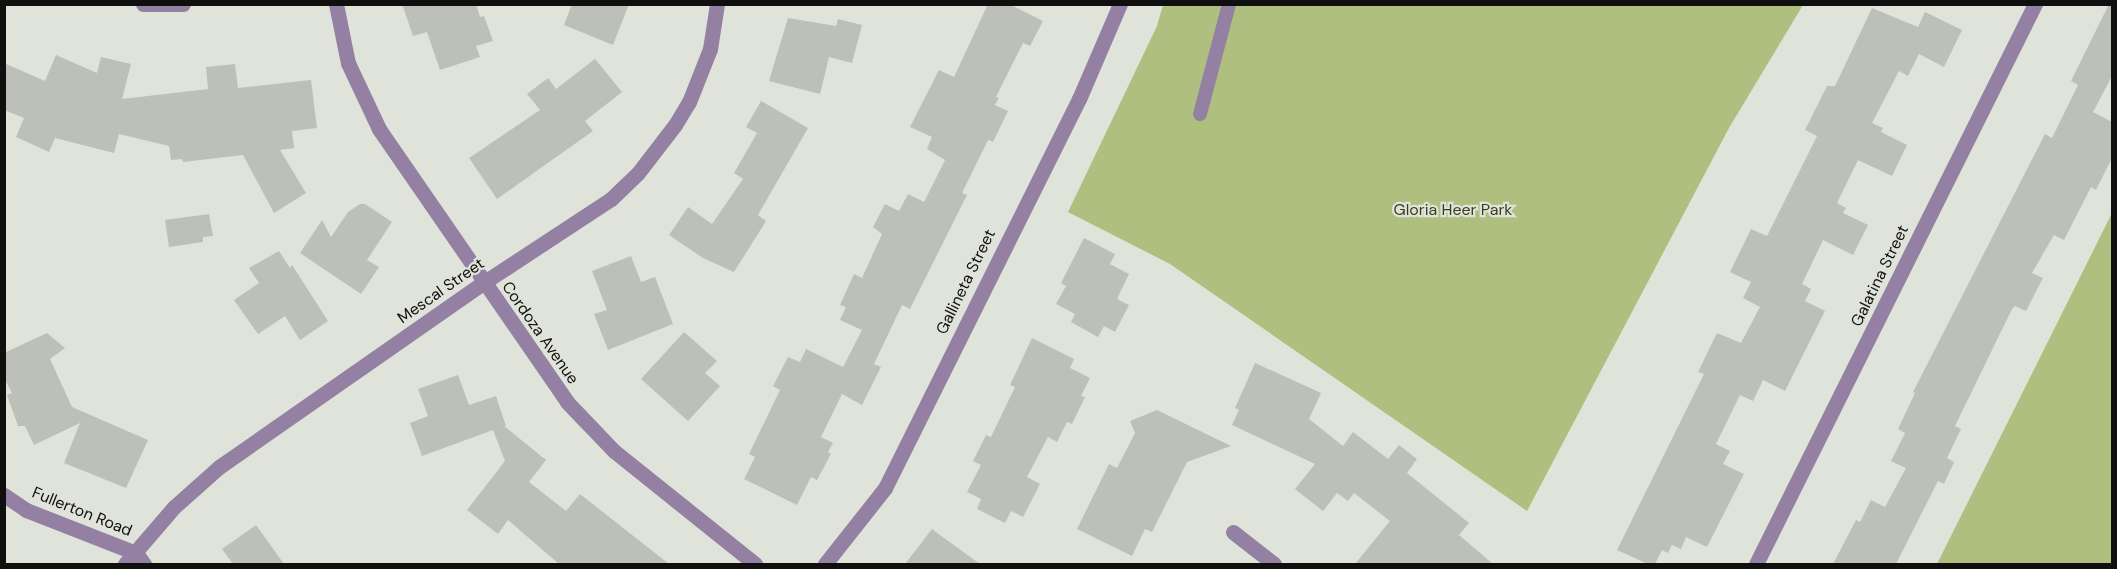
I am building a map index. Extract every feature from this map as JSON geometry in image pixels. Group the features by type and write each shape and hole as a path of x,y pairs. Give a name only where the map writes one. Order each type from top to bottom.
{"street":[{"path":"143,4 161,7 183,4"},
{"name":"Cordoza Avenue","path":"336,4 348,63 378,129 567,402 614,451 755,564"},
{"name":"Mescal Street","path":"135,561 174,507 219,467 483,283 611,199 638,173 675,125 689,102 710,49 717,4"},
{"name":"Gallineta Street","path":"825,564 885,488 1079,99 1120,4"},
{"name":"Galatina Street","path":"1756,564 2035,4"},
{"name":"Fullerton Road","path":"4,495 26,510 135,561"},
{"path":"1233,532 1274,564"}],"lane":[{"path":"1200,114 1229,4"}],"green space":[{"name":"Gloria Heer Park","path":"1163,5 1803,5 1729,128 1527,511 1170,264 1068,212 1157,26"},
{"path":"2112,213 2112,564 1937,564"}],"building":[{"path":"402,4 476,4 480,17 484,16 493,41 476,46 480,57 440,70 427,32 413,36"},
{"path":"572,4 629,4 613,45 564,25"},
{"path":"988,4 1009,4 1043,21 1030,46 1023,43 996,97 999,98 995,105 1008,111 993,142 988,140 962,193 967,195 910,309 902,305 874,364 881,367 862,405 842,394 821,437 833,443 828,452 831,454 817,480 811,477 797,505 744,479 755,457 749,454 780,390 773,386 788,357 800,362 806,349 843,367 862,330 840,320 846,307 840,305 854,274 862,278 882,234 873,227 885,204 899,211 908,194 924,202 945,160 927,149 932,137 910,127 939,70 954,77"},
{"path":"2109,4 2112,4 2112,76 2093,112 2112,122 2112,158 2096,190 2091,187 2064,240 2054,235 2032,273 2043,278 2026,311 2015,306 2012,309 1955,426 1961,429 1947,458 1954,462 1944,484 1938,481 1896,564 1833,564 1856,520 1860,522 1871,500 1885,507 1906,468 1891,461 1905,433 1898,429 1915,393 1913,392 2045,134 2052,138 2078,85 2071,81"},
{"path":"1872,8 1918,27 1925,12 1962,30 1944,67 1919,54 1908,76 1899,71 1872,123 1883,128 1881,132 1907,145 1892,176 1858,160 1837,203 1846,208 1843,213 1868,225 1853,255 1823,240 1802,284 1811,289 1805,301 1825,311 1785,391 1763,380 1753,401 1740,395 1716,444 1730,451 1723,464 1744,474 1707,547 1686,537 1681,549 1672,545 1668,553 1662,550 1655,564 1648,564 1617,550 1704,374 1698,372 1717,333 1741,343 1760,307 1743,298 1751,282 1730,272 1751,229 1767,236 1817,136 1805,130 1827,86 1835,86"},
{"path":"788,18 836,26 838,19 862,25 852,63 829,57 820,94 769,81"},
{"path":"56,55 97,73 101,57 131,64 122,99 208,89 206,67 235,64 238,88 311,80 317,128 292,131 294,148 280,150 306,193 274,213 243,155 183,162 182,159 171,160 169,146 119,134 114,153 55,138 49,152 16,137 24,118 4,110 4,63 45,81"},
{"path":"595,59 622,92 585,121 593,131 497,199 469,158 540,110 527,94 548,78 556,89"},
{"path":"761,101 808,128 758,215 766,221 734,272 703,258 669,235 688,207 712,224 743,179 734,173 757,133 746,127"},
{"path":"360,204 365,204 392,222 367,260 379,267 361,294 300,253 322,220 331,237 348,212"},
{"path":"209,214 213,236 203,237 203,242 169,247 165,220"},
{"path":"1084,238 1115,254 1110,264 1129,274 1117,299 1129,305 1115,332 1104,326 1098,337 1071,322 1075,314 1056,304 1066,286 1061,283"},
{"path":"279,251 290,268 292,265 328,321 300,340 285,316 258,334 234,300 259,283 249,268"},
{"path":"631,256 641,282 655,277 673,324 608,350 594,314 607,310 592,271"},
{"path":"684,332 717,361 705,373 720,386 688,421 641,379"},
{"path":"47,333 65,348 50,359 72,407 148,440 126,488 64,463 80,423 34,445 25,426 18,426 7,395 12,393 4,378 4,353"},
{"path":"1032,338 1074,359 1070,368 1090,378 1081,396 1085,397 1072,424 1067,422 1057,442 1048,437 1027,477 1040,484 1023,517 1011,511 1005,523 977,509 981,499 967,492 981,465 973,461 986,435 991,437 1015,387 1010,385"},
{"path":"1255,363 1321,393 1309,419 1343,446 1353,432 1388,459 1399,445 1417,459 1407,473 1469,523 1459,535 1493,564 1355,564 1390,521 1354,493 1348,501 1337,493 1323,511 1295,489 1315,464 1232,425 1239,410 1235,408"},
{"path":"458,375 469,405 496,396 506,426 504,426 546,460 529,482 566,511 580,494 669,564 559,564 508,520 498,534 467,510 505,461 493,430 422,456 410,423 428,416 418,389"},
{"path":"1157,410 1231,446 1187,462 1152,532 1145,529 1132,556 1077,529 1109,464 1117,468 1135,433 1130,421"},
{"path":"256,525 284,564 233,564 222,549"},
{"path":"932,529 944,538 980,564 905,564"}]}
